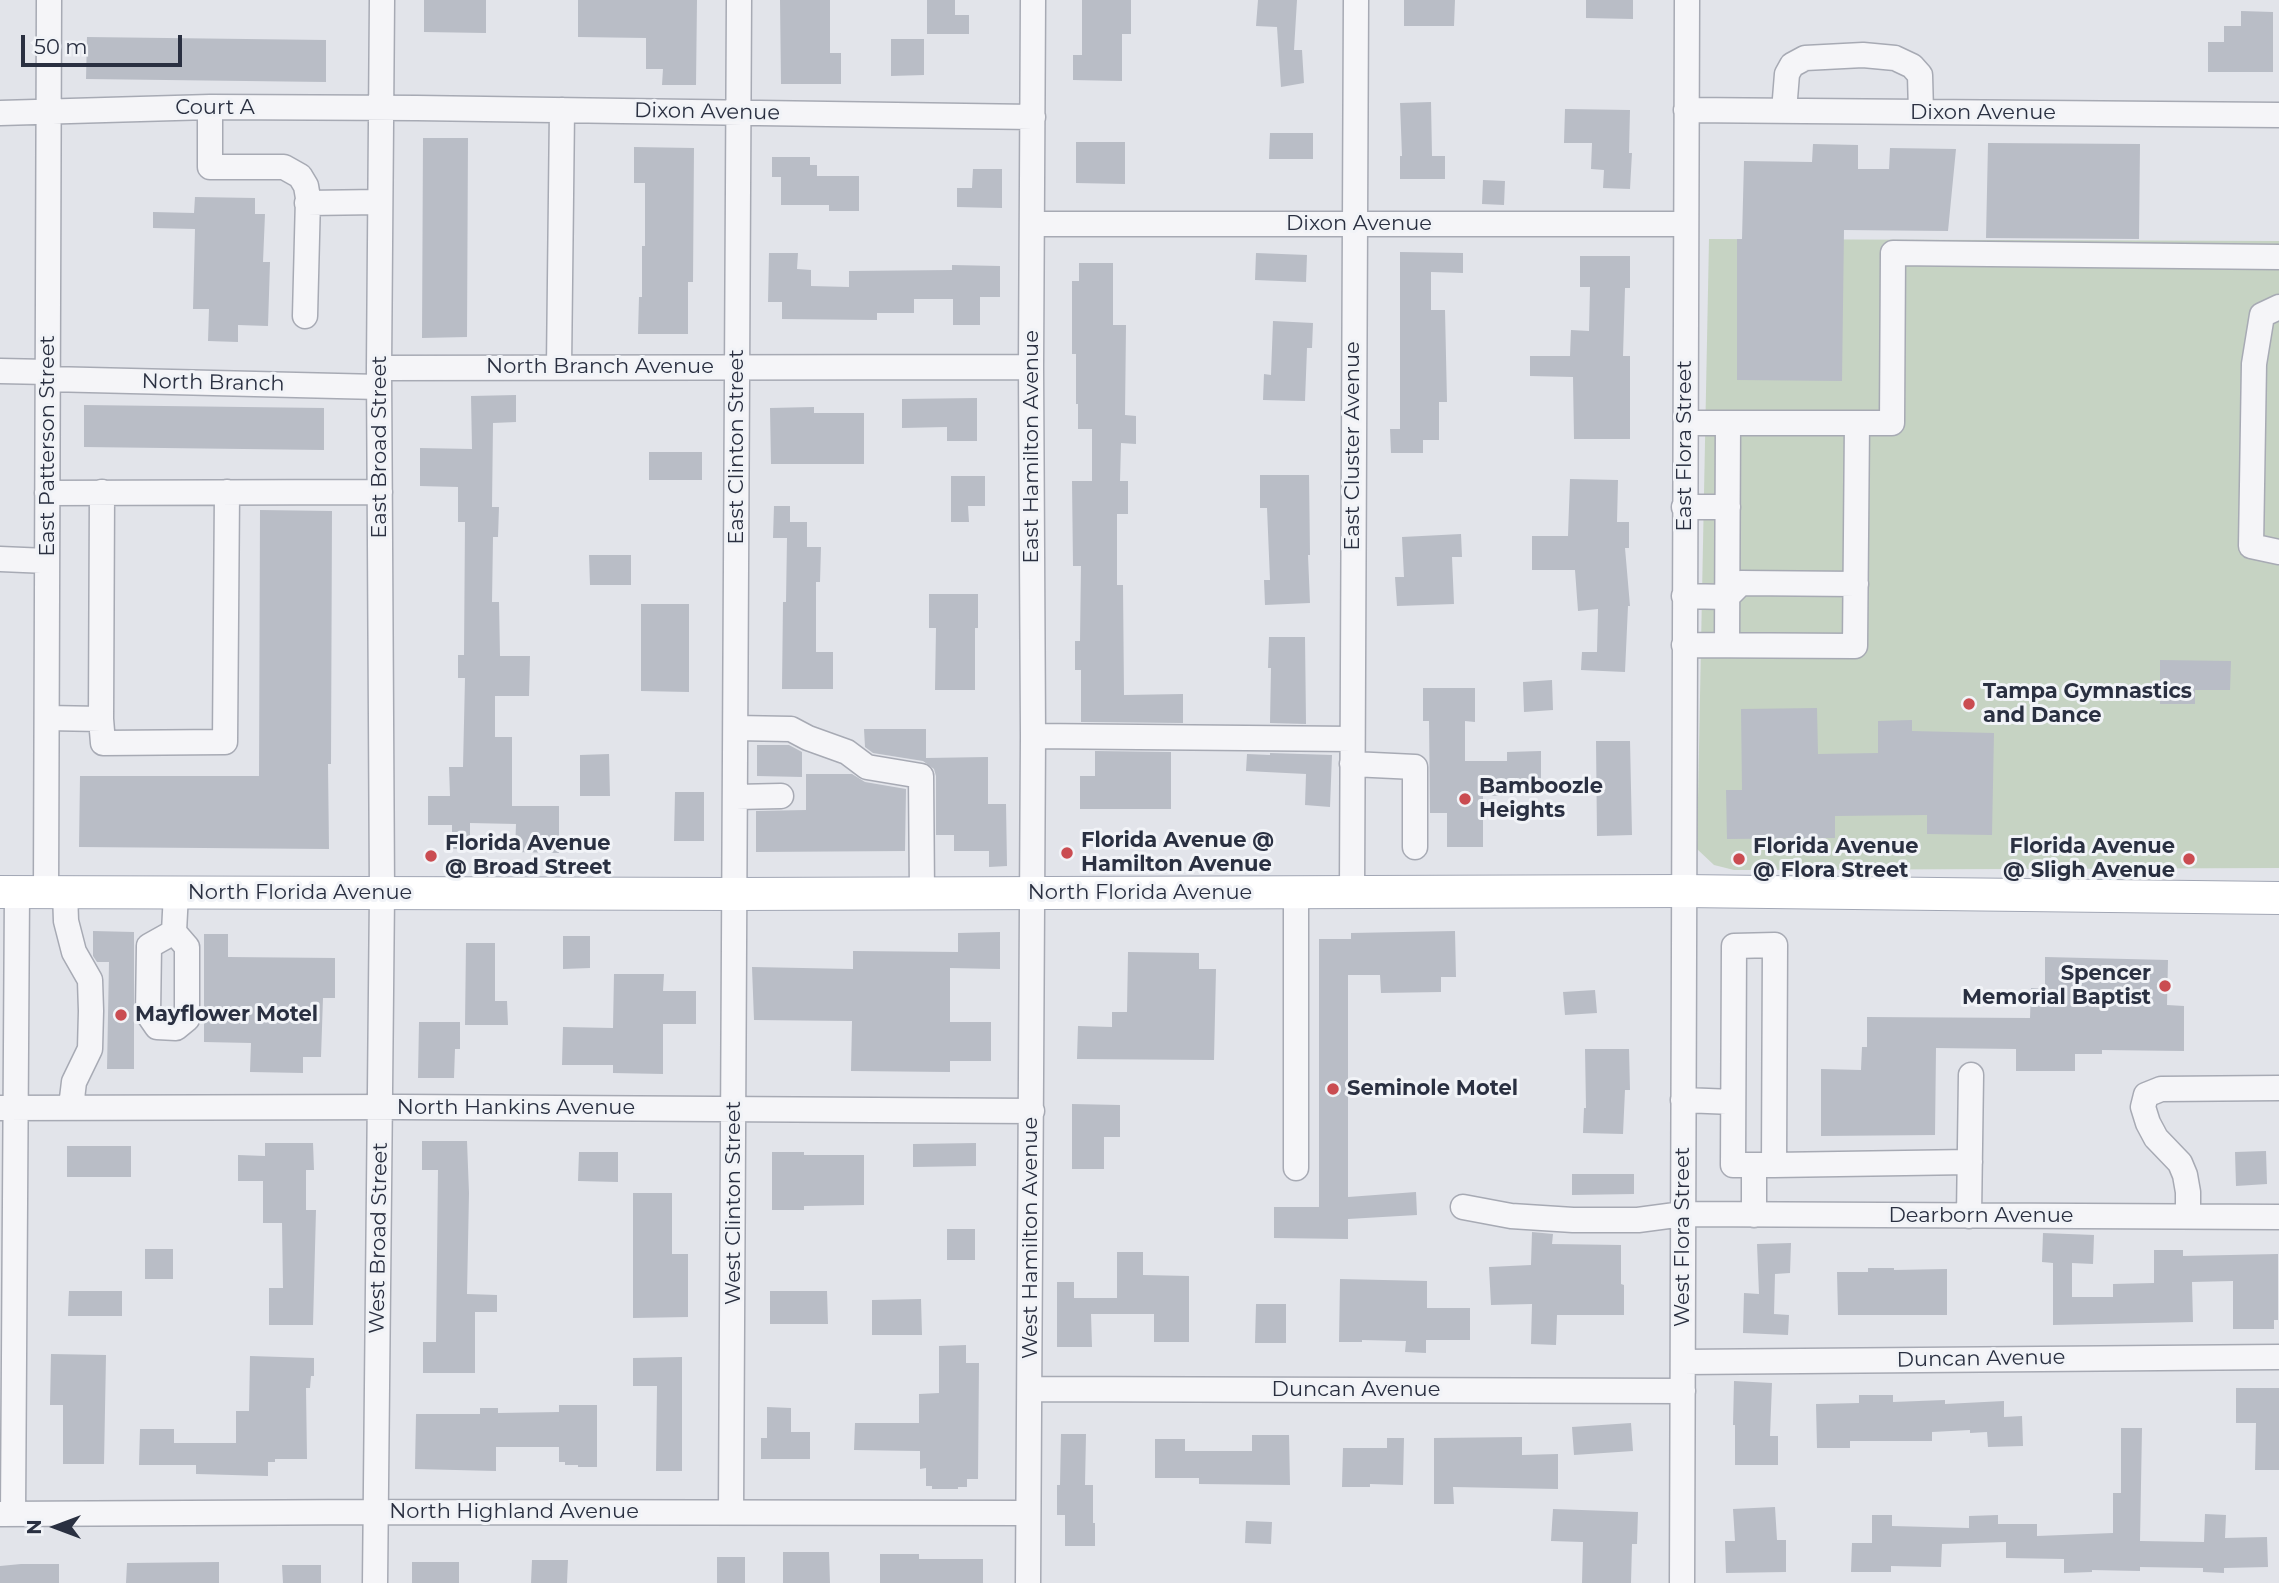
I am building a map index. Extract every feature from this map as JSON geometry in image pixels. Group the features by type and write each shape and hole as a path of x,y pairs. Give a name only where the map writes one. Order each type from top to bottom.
{"main road":[{"name":"North Florida Avenue","path":"32,892 736,894 1683,891 2279,898"}],"street":[{"name":"East Patterson Street","path":"32,892 47,718 49,0"},
{"name":"East Broad Street","path":"382,0 379,377 382,893"},
{"name":"East Clinton Street","path":"736,894 739,0"},
{"name":"East Hamilton Avenue","path":"1032,893 1033,0"},
{"name":"East Cluster Avenue","path":"1352,891 1356,0"},
{"name":"East Flora Street","path":"1683,891 1687,0"},
{"path":"1784,111 1787,74 1792,65 1805,58 1863,55 1895,58 1912,66 1920,75 1921,112"},
{"name":"Court A","path":"0,113 210,107 382,108"},
{"path":"210,107 210,167 284,167 300,176 306,186 305,316"},
{"name":"Dixon Avenue","path":"382,108 1033,117"},
{"path":"559,367 562,110"},
{"name":"Dixon Avenue","path":"1686,110 2279,115"},
{"path":"307,203 380,202"},
{"name":"Dixon Avenue","path":"1032,224 1686,224"},
{"path":"1686,424 1892,422 1893,253 2279,257"},
{"path":"2279,307 2262,315 2253,364 2251,546 2279,552"},
{"name":"North Branch Avenue","path":"379,377 559,367 1031,367"},
{"name":"North Branch","path":"0,371 48,376 379,377"},
{"path":"1684,645 1855,646 1857,422"},
{"path":"1727,644 1728,423"},
{"path":"102,492 103,743 225,742 228,492"},
{"path":"47,493 380,492"},
{"path":"1684,507 1728,507"},
{"path":"0,559 47,561"},
{"path":"1684,596 1727,597 1741,583 1856,584"},
{"path":"47,718 102,719"},
{"path":"736,728 790,729 847,752 867,767 921,776 922,893"},
{"path":"1033,736 1352,739"},
{"path":"1352,764 1415,766 1415,847"},
{"path":"736,797 780,796"},
{"name":"West Flora Street","path":"1682,1583 1683,891"},
{"path":"32,892 66,921 74,952 90,980 90,1049 74,1082 71,1107"},
{"path":"6,1514 8,1107 32,892"},
{"path":"174,932 176,892"},
{"path":"1296,892 1296,1168"},
{"name":"West Broad Street","path":"375,1583 382,893"},
{"name":"West Hamilton Avenue","path":"1028,1583 1032,893"},
{"name":"West Clinton Street","path":"731,1512 736,894"},
{"path":"1754,1214 1764,1165 1775,945 1734,946 1733,1166 1764,1165 1970,1162"},
{"path":"1969,1216 1971,1075"},
{"path":"2188,1216 2185,1175 2180,1163 2155,1138 2143,1107 2146,1095 2161,1088 2279,1088"},
{"path":"1683,1100 1733,1102"},
{"name":"North Hankins Avenue","path":"8,1107 1032,1111"},
{"name":"Dearborn Avenue","path":"1463,1207 1511,1216 1573,1220 1638,1220 1683,1214 2279,1217"},
{"name":"Duncan Avenue","path":"1683,1362 2279,1357"},
{"name":"Duncan Avenue","path":"1030,1390 1683,1391"},
{"name":"North Highland Avenue","path":"6,1514 1028,1513"}],"green space":[{"path":"1709,239 2279,241 2279,868 1734,870 1714,865 1697,849"}],"building":[{"path":"424,0 486,0 486,33 424,32"},
{"path":"578,0 697,0 696,85 662,85 663,69 646,69 646,38 578,37"},
{"path":"780,0 830,0 830,53 841,53 841,84 781,84"},
{"path":"927,0 955,0 955,15 969,15 969,34 927,34"},
{"path":"1082,0 1131,0 1131,34 1122,34 1122,81 1073,80 1073,55 1082,55"},
{"path":"1258,0 1297,0 1294,50 1302,50 1304,83 1281,87 1277,27 1256,26"},
{"path":"1404,0 1455,0 1454,26 1404,26"},
{"path":"1586,0 1633,0 1633,19 1586,18"},
{"path":"2241,11 2273,12 2273,72 2208,72 2208,42 2224,42 2224,26 2241,26"},
{"path":"87,37 326,40 326,82 86,79"},
{"path":"891,39 924,39 924,75 891,76"},
{"path":"1431,102 1432,156 1445,156 1445,179 1400,179 1400,103"},
{"path":"1565,109 1630,110 1630,189 1603,188 1604,170 1591,169 1592,143 1564,143"},
{"path":"1270,133 1313,133 1313,159 1269,159"},
{"path":"423,138 468,138 467,337 422,338"},
{"path":"1076,142 1125,142 1125,184 1076,183"},
{"path":"1988,143 2140,144 2139,239 1986,238"},
{"path":"1813,144 1858,145 1858,169 1889,169 1890,148 1956,149 1948,231 1844,230 1842,381 1737,380 1737,239 1742,239 1744,161 1812,162"},
{"path":"634,147 694,148 693,282 688,282 688,334 638,334 639,297 642,297 642,246 645,246 645,183 634,183"},
{"path":"772,157 810,157 810,165 817,165 817,176 859,176 859,211 829,211 829,205 781,205 781,177 772,177"},
{"path":"973,169 1002,169 1002,208 957,207 957,188 972,188"},
{"path":"1483,180 1505,181 1504,205 1482,204"},
{"path":"195,197 255,198 255,214 265,214 263,262 270,262 268,326 238,325 238,342 208,341 209,309 193,309 195,229 153,228 153,212 194,213"},
{"path":"1400,252 1463,253 1463,273 1431,272 1431,310 1445,310 1447,402 1439,402 1439,440 1423,440 1423,453 1391,453 1390,429 1400,429"},
{"path":"769,253 798,253 797,269 811,270 811,286 849,287 849,271 952,270 952,265 1000,266 1000,297 980,297 980,325 953,325 953,299 914,299 914,313 877,313 877,320 782,319 782,302 768,302"},
{"path":"1256,253 1307,255 1306,282 1255,280"},
{"path":"1580,256 1630,256 1630,288 1625,288 1623,356 1630,356 1630,439 1574,439 1573,377 1530,376 1530,356 1570,356 1571,330 1589,331 1590,287 1580,287"},
{"path":"1079,263 1113,263 1113,325 1126,325 1125,415 1136,416 1136,444 1121,443 1120,481 1128,481 1128,514 1117,514 1117,585 1123,585 1124,695 1183,694 1183,723 1081,722 1081,670 1075,670 1075,641 1080,641 1081,566 1073,566 1072,481 1092,481 1092,429 1078,429 1076,354 1072,354 1072,281 1079,281"},
{"path":"1273,321 1313,323 1312,348 1307,348 1305,401 1263,400 1264,374 1271,375"},
{"path":"516,395 516,422 493,423 492,507 499,507 498,537 493,537 492,602 499,602 500,656 530,656 529,696 495,696 495,737 512,737 512,806 559,806 559,853 515,852 516,824 470,823 470,849 452,849 452,825 428,825 428,796 450,796 449,767 463,767 465,678 458,678 458,655 464,655 465,522 458,522 458,487 420,486 420,448 472,449 471,396"},
{"path":"977,398 977,441 947,441 947,427 902,428 902,399"},
{"path":"84,405 324,408 324,450 84,447"},
{"path":"814,407 814,413 864,413 864,464 771,464 770,408"},
{"path":"649,452 702,452 702,480 649,480"},
{"path":"1260,475 1309,475 1310,603 1265,605 1264,580 1270,580 1267,508 1260,508"},
{"path":"951,476 985,476 985,506 968,506 969,522 951,522"},
{"path":"1570,479 1618,480 1617,522 1629,522 1629,548 1625,548 1630,606 1625,672 1581,670 1582,652 1597,652 1598,609 1578,611 1575,570 1532,570 1532,536 1568,536"},
{"path":"774,506 790,506 790,522 807,522 807,547 821,547 820,582 816,582 816,652 833,652 833,689 782,689 787,538 773,538"},
{"path":"260,510 332,511 329,849 79,847 80,776 259,776"},
{"path":"1461,534 1462,557 1452,557 1454,604 1397,606 1395,577 1404,577 1402,537"},
{"path":"589,555 631,555 631,585 590,585"},
{"path":"929,594 978,594 975,690 935,690 936,628 929,628"},
{"path":"641,604 689,604 689,692 641,691"},
{"path":"1269,637 1305,637 1306,724 1270,723"},
{"path":"2160,660 2231,661 2230,690 2195,690 2195,704 2160,704"},
{"path":"1552,680 1553,710 1524,712 1523,682"},
{"path":"1423,688 1475,688 1475,722 1465,721 1465,761 1507,761 1507,752 1541,751 1541,795 1483,796 1483,847 1447,847 1447,813 1430,813 1429,721 1423,721"},
{"path":"1817,708 1818,754 1878,753 1878,721 1912,720 1912,731 1994,733 1992,835 1927,834 1927,815 1835,816 1835,838 1727,839 1726,790 1742,790 1741,709"},
{"path":"864,729 926,729 926,758 988,757 988,804 1006,804 1007,866 989,867 989,851 954,851 954,835 936,835 934,769 923,761 873,753 865,747"},
{"path":"1596,741 1630,741 1632,835 1597,836"},
{"path":"757,745 789,745 802,752 802,777 757,776"},
{"path":"1095,751 1171,752 1171,809 1080,809 1080,776 1095,776"},
{"path":"609,754 610,796 580,796 580,755"},
{"path":"1247,754 1332,755 1330,807 1305,805 1306,774 1246,771"},
{"path":"806,774 852,774 865,782 906,789 905,851 756,852 756,811 806,810"},
{"path":"675,792 704,792 704,841 674,841"},
{"name":"Mayflower Motel","path":"93,931 134,932 134,1069 107,1069 109,962 97,962 93,956"},
{"path":"1455,931 1456,977 1441,977 1441,992 1381,993 1380,975 1348,975 1348,1197 1416,1192 1417,1215 1348,1219 1348,1239 1274,1238 1274,1207 1319,1207 1319,939 1351,939 1351,933"},
{"path":"1000,932 1000,969 950,968 950,1022 991,1022 991,1061 950,1061 950,1072 851,1071 852,1021 754,1020 752,967 853,969 853,951 958,952 958,933"},
{"path":"204,934 228,934 228,957 335,958 335,998 323,998 321,1057 303,1057 303,1073 250,1072 251,1043 204,1042"},
{"path":"563,936 590,936 590,968 563,969"},
{"path":"466,943 495,943 495,1001 507,1001 508,1025 465,1025"},
{"path":"1128,952 1199,953 1199,969 1216,969 1214,1060 1077,1059 1078,1026 1112,1027 1112,1012 1127,1012"},
{"path":"2045,957 2168,960 2167,1005 2184,1006 2184,1051 2102,1050 2102,1054 2075,1054 2075,1071 2016,1071 2016,1049 1936,1048 1935,1135 1821,1136 1821,1069 1861,1070 1862,1047 1867,1047 1867,1017 2030,1018 2031,988 2045,989"},
{"path":"614,974 664,974 663,991 696,991 696,1024 663,1024 663,1074 613,1073 613,1065 562,1065 563,1027 613,1028"},
{"path":"1595,990 1597,1013 1565,1015 1563,992"},
{"path":"419,1022 460,1022 460,1049 455,1049 454,1078 418,1078"},
{"path":"1585,1049 1629,1049 1630,1090 1625,1090 1623,1134 1583,1133 1586,1108"},
{"path":"1072,1104 1120,1105 1120,1137 1104,1137 1104,1169 1072,1169"},
{"path":"422,1141 467,1141 467,1294 497,1295 497,1312 475,1312 475,1373 423,1373 423,1342 436,1342 438,1170 422,1170"},
{"path":"265,1143 313,1143 314,1170 306,1170 306,1210 316,1210 313,1325 269,1325 269,1288 283,1288 282,1223 263,1223 263,1181 238,1181 238,1155 265,1156"},
{"path":"976,1143 976,1166 913,1167 913,1144"},
{"path":"67,1146 131,1146 131,1177 67,1177"},
{"path":"2266,1151 2267,1184 2236,1186 2235,1152"},
{"path":"579,1152 618,1152 618,1182 578,1181"},
{"path":"772,1152 864,1155 864,1205 804,1206 804,1210 772,1210"},
{"path":"1572,1174 1634,1174 1634,1194 1572,1195"},
{"path":"633,1193 672,1193 672,1254 688,1254 688,1317 633,1318"},
{"path":"947,1229 975,1229 975,1260 947,1260"},
{"path":"1532,1232 1553,1234 1552,1244 1621,1245 1624,1315 1557,1315 1556,1345 1531,1344 1532,1304 1491,1305 1489,1267 1531,1265"},
{"path":"2043,1233 2094,1235 2093,1264 2072,1263 2072,1297 2113,1297 2113,1284 2154,1283 2154,1250 2183,1250 2183,1256 2278,1254 2278,1320 2274,1320 2274,1329 2233,1329 2233,1281 2192,1282 2193,1322 2053,1325 2053,1263 2042,1262"},
{"path":"1791,1243 1790,1273 1775,1274 1774,1314 1789,1315 1788,1335 1743,1333 1744,1293 1759,1294 1757,1244"},
{"path":"145,1249 173,1249 173,1279 145,1279"},
{"path":"1117,1252 1143,1252 1143,1275 1189,1276 1189,1342 1154,1342 1154,1314 1091,1314 1092,1347 1057,1347 1057,1282 1074,1282 1074,1298 1117,1298"},
{"path":"1868,1268 1947,1269 1947,1315 1838,1315 1837,1272 1868,1272"},
{"path":"1340,1279 1427,1281 1427,1308 1470,1308 1470,1340 1426,1340 1426,1353 1405,1352 1406,1341 1339,1342"},
{"path":"69,1291 122,1291 122,1316 68,1316"},
{"path":"770,1291 827,1291 828,1324 770,1324"},
{"path":"921,1299 922,1335 872,1335 872,1300"},
{"path":"1256,1304 1286,1304 1286,1343 1255,1343"},
{"path":"966,1345 966,1363 979,1363 978,1479 967,1479 967,1487 958,1489 932,1489 932,1486 926,1486 926,1468 920,1469 920,1451 854,1450 855,1423 919,1423 919,1394 939,1393 939,1346"},
{"path":"51,1354 106,1355 104,1464 63,1464 63,1405 50,1405"},
{"path":"250,1356 314,1358 314,1376 311,1376 310,1388 306,1388 307,1459 275,1459 275,1462 268,1462 268,1476 196,1474 196,1465 139,1465 140,1429 174,1429 174,1443 236,1443 236,1411 249,1411"},
{"path":"682,1357 682,1471 656,1471 657,1386 633,1386 633,1358"},
{"path":"1734,1381 1772,1383 1770,1436 1778,1436 1778,1465 1735,1465"},
{"path":"2236,1388 2279,1388 2279,1470 2255,1470 2256,1423 2236,1423"},
{"path":"1859,1395 1893,1395 1893,1402 1945,1400 1945,1404 2004,1401 2004,1417 2022,1416 2023,1446 1988,1447 1987,1432 1970,1433 1970,1430 1932,1432 1932,1441 1850,1441 1850,1448 1817,1448 1816,1404 1859,1403"},
{"path":"559,1405 597,1405 597,1467 578,1467 559,1462 559,1447 496,1447 496,1471 415,1469 416,1414 480,1414 480,1408 498,1408 498,1413 559,1412"},
{"path":"767,1407 791,1408 791,1432 810,1432 810,1459 761,1459 761,1438 767,1438"},
{"path":"1631,1423 1633,1451 1574,1455 1572,1427"},
{"path":"2121,1428 2142,1428 2140,1541 2204,1542 2205,1514 2226,1515 2225,1538 2267,1537 2268,1567 2224,1568 2224,1573 2203,1572 2203,1568 2140,1567 2140,1571 2092,1570 2064,1573 2064,1559 2006,1558 2006,1542 1942,1544 1941,1567 1891,1566 1891,1572 1851,1572 1852,1543 1872,1543 1872,1515 1892,1515 1892,1526 1969,1528 1969,1516 1998,1515 1998,1524 2037,1524 2037,1536 2113,1533 2113,1493 2121,1493"},
{"path":"1061,1434 1086,1434 1085,1485 1093,1485 1095,1546 1065,1546 1065,1515 1057,1515"},
{"path":"1252,1435 1289,1435 1290,1485 1199,1484 1199,1478 1155,1478 1155,1439 1185,1439 1185,1451 1252,1451"},
{"path":"1522,1437 1522,1455 1558,1454 1558,1489 1453,1487 1454,1504 1434,1504 1434,1438"},
{"path":"1387,1438 1404,1438 1403,1485 1342,1487 1343,1448 1387,1448"},
{"path":"1775,1507 1777,1540 1786,1540 1786,1572 1726,1573 1725,1541 1735,1541 1733,1509"},
{"path":"1553,1509 1638,1512 1637,1544 1632,1544 1631,1583 1582,1583 1583,1542 1551,1541"},
{"path":"1246,1521 1272,1522 1271,1544 1245,1543"},
{"path":"783,1552 829,1552 830,1583 783,1583"},
{"path":"880,1554 919,1554 919,1559 983,1559 983,1583 880,1583"},
{"path":"717,1557 745,1557 745,1583 717,1583"},
{"path":"532,1560 568,1560 567,1583 531,1583"},
{"path":"219,1562 219,1583 126,1583 127,1563"},
{"path":"412,1562 459,1562 459,1583 412,1583"},
{"path":"59,1564 59,1583 0,1583 0,1566"},
{"path":"282,1565 321,1565 321,1583 283,1583"}],"place":[{"name":"Tampa Gymnastics and Dance","path":"1969,704"},
{"name":"Bamboozle Heights","path":"1465,799"},
{"name":"Florida Avenue @ Hamilton Avenue","path":"1067,853"},
{"name":"Florida Avenue @ Broad Street","path":"431,856"},
{"name":"Florida Avenue @ Flora Street","path":"1739,859"},
{"name":"Florida Avenue @ Sligh Avenue","path":"2189,859"},
{"name":"Spencer Memorial Baptist","path":"2165,986"},
{"name":"Mayflower Motel","path":"121,1015"},
{"name":"Seminole Motel","path":"1333,1089"}]}
